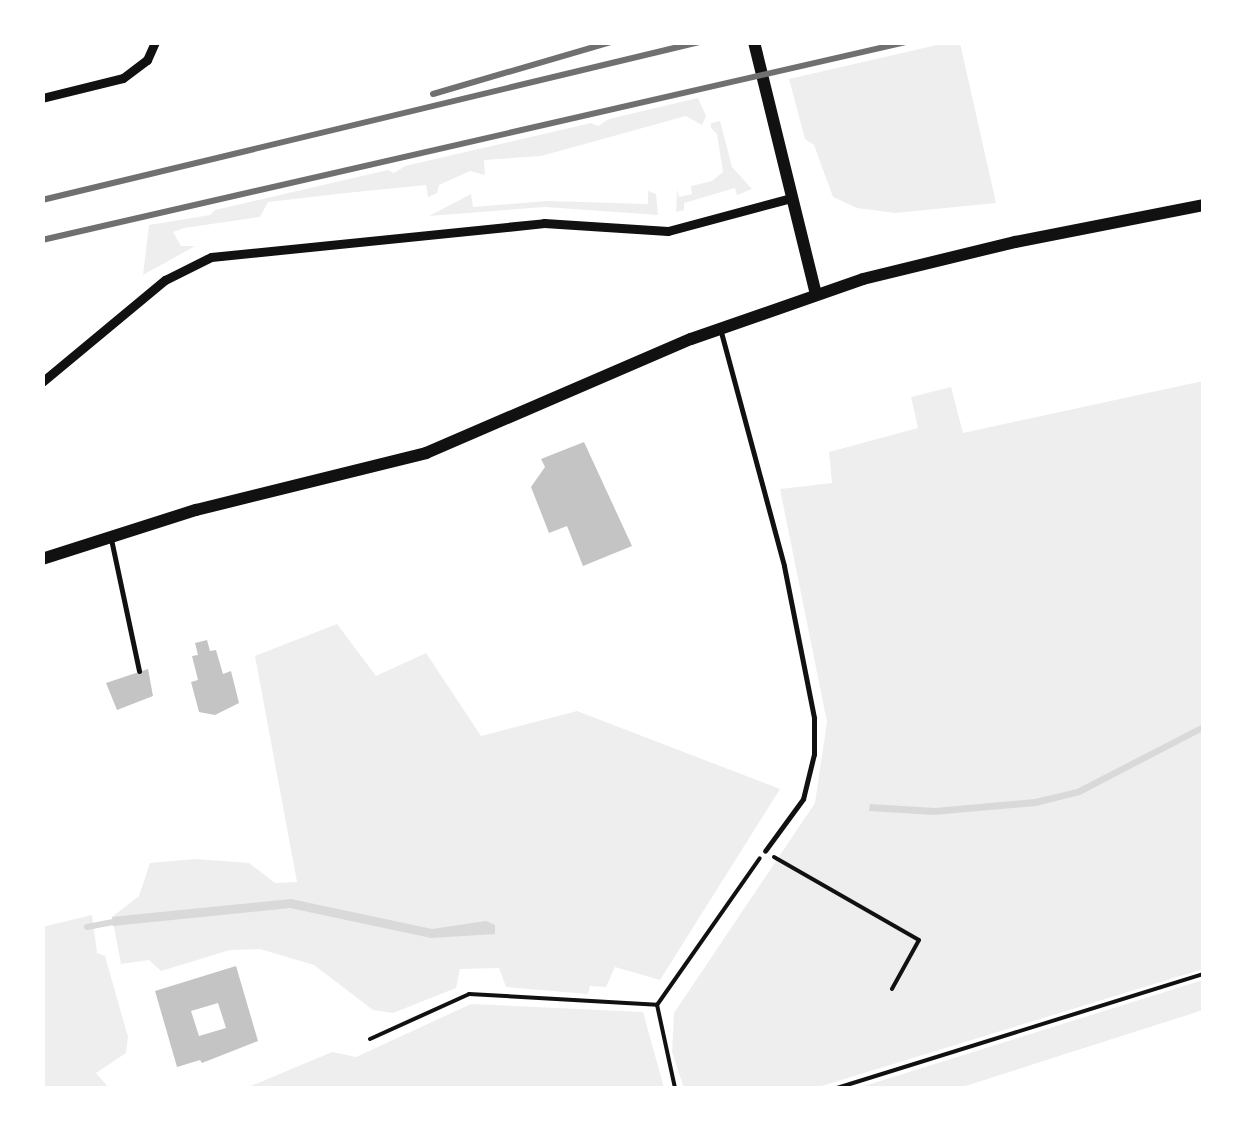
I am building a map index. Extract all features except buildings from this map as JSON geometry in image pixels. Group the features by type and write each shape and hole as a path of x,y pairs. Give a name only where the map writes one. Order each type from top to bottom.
{"main road":[{"path":"754,42 816,295"},
{"path":"42,558 196,510 426,453 692,340 816,295 986,248 1204,205"}],"street":[{"path":"42,98 122,78 147,60 155,42"},
{"path":"42,382 165,280 212,258 544,223 668,232 790,198"}],"lane":[{"path":"721,332 784,566 814,718 814,754 803,799 765,851"},
{"path":"111,538 139,671"}],"path":[{"path":"675,1088 657,1004 765,851 919,940 892,989"},
{"path":"837,1088 1204,974"},
{"path":"370,1039 469,994 657,1004"}],"shaded area":[{"path":"950,42 960,43 996,203 895,213 857,208 833,197 814,145 805,139 789,79"},
{"path":"698,98 706,116 702,125 686,116 541,156 484,160 485,175 470,171 439,185 437,193 428,197 426,185 268,202 260,217 184,228 173,232 181,246 195,246 143,275 149,225 210,215 215,210 388,170 394,173 405,166 591,123 598,126 609,119"},
{"path":"720,121 732,167 752,189 737,195 735,188 684,203 684,210 676,212 677,189 679,197 692,194 691,186 712,181 723,172 717,134 711,128 711,123"},
{"path":"648,191 656,194 658,215 545,207 429,216 471,194 473,207 547,201 648,204"},
{"path":"1203,381 1203,969 815,1088 684,1088 672,1052 674,1013 815,803 827,722 780,489 832,483 829,452 918,428 911,397 951,387 963,433"},
{"path":"337,624 376,676 426,653 481,736 577,711 780,789 660,980 615,967 606,987 590,986 588,994 506,987 499,968 460,969 456,988 393,1013 373,1010 314,965 260,949 230,950 161,971 149,960 121,964 112,917 139,896 150,863 195,859 249,863 275,883 297,882 255,656"},
{"path":"1203,724 1203,731 1080,795 1036,806 934,815 869,811 870,804 935,808 1035,799 1077,789"},
{"path":"291,899 432,929 486,921 495,925 495,934 431,938 290,908 113,926 112,917"},
{"path":"92,915 97,953 105,956 128,1037 126,1053 96,1073 109,1088 43,1088 42,927"},
{"path":"1203,980 1203,1010 959,1088 858,1088"},
{"path":"471,1004 643,1012 664,1088 246,1088 332,1052 356,1057"}],"waterway":[{"path":"87,927 119,921"}],"railway":[{"path":"433,94 611,42"},
{"path":"42,200 699,42"},
{"path":"42,240 906,42"}]}
